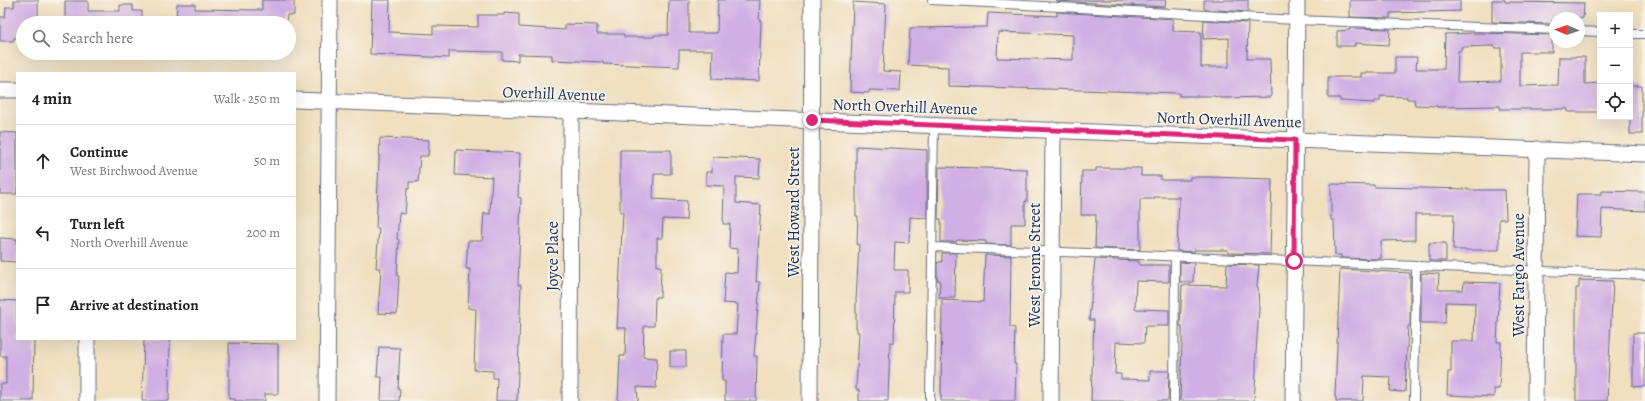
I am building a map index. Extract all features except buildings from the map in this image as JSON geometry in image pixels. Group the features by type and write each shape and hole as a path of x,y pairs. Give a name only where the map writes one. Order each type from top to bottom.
{"street":[{"path":"327,401 330,0"},
{"name":"West Howard Street","path":"810,401 812,0"},
{"path":"1293,401 1297,0"},
{"path":"0,90 16,90"},
{"name":"Overhill Avenue","path":"296,100 570,112 812,120"},
{"name":"Joyce Place","path":"570,112 570,401"},
{"name":"North Overhill Avenue","path":"812,120 1645,154"},
{"name":"West Jerome Street","path":"1051,401 1053,130"},
{"name":"West Fargo Avenue","path":"1536,401 1537,149"},
{"path":"87,340 87,401"}],"lane":[{"path":"932,0 1296,20 1549,30"},
{"path":"1585,32 1597,32"},
{"path":"1633,34 1645,34"},
{"path":"930,401 934,125"},
{"path":"932,247 1645,275"},
{"path":"1174,401 1175,257"},
{"path":"1414,401 1416,266"}],"route":[{"path":"812,120 1295,140 1294,261"}]}
